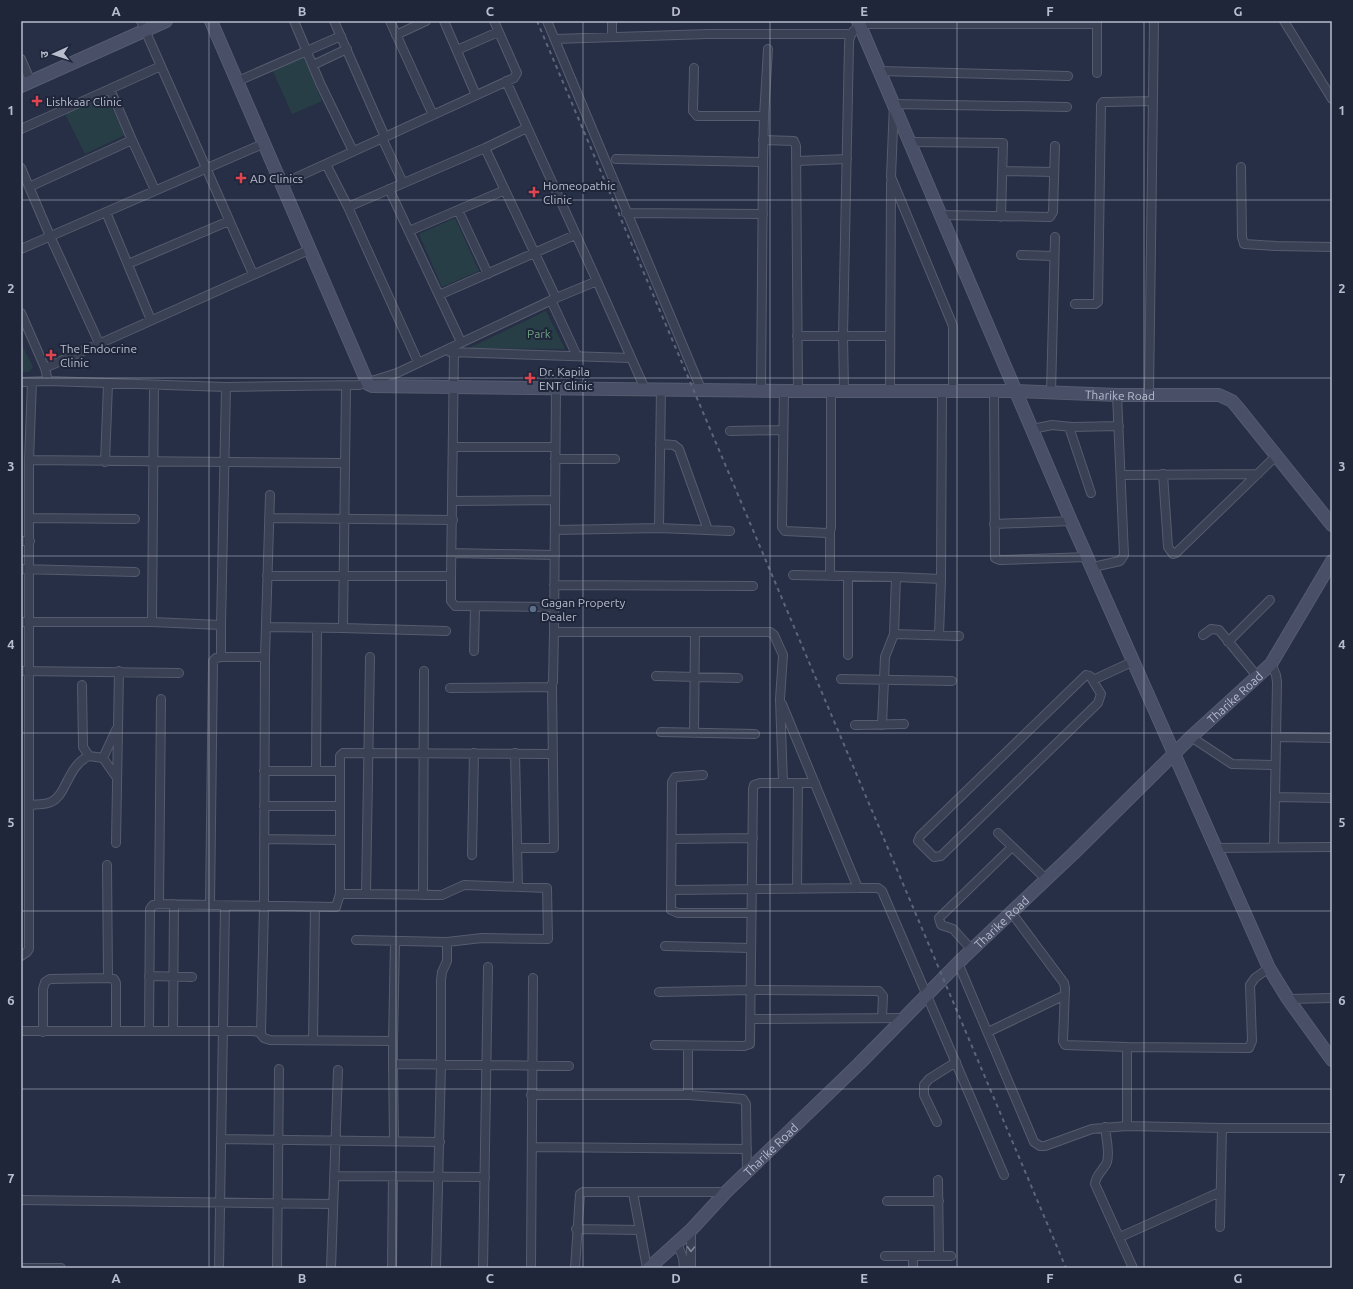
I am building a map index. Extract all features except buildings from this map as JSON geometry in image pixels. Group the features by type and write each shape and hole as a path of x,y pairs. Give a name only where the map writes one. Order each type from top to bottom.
{"street":[{"path":"21,59 26,84 143,26 166,21"},
{"path":"211,21 311,249 368,384"},
{"path":"294,21 353,152"},
{"path":"334,21 403,183"},
{"path":"390,21 433,115"},
{"path":"396,35 426,21"},
{"path":"444,21 476,95"},
{"path":"282,184 514,78 517,73 494,21"},
{"path":"547,21 626,213 701,389"},
{"path":"612,21 612,37"},
{"path":"1149,394 1154,21"},
{"path":"1284,21 1332,99"},
{"path":"555,39 708,34 914,23 1097,23 1097,73"},
{"path":"860,25 1071,521 1134,661 1173,755 1269,968 1288,999 1332,1059"},
{"path":"844,390 843,335 849,44 860,25"},
{"path":"143,26 253,274"},
{"path":"457,50 498,32"},
{"path":"238,81 341,36"},
{"path":"313,65 346,49"},
{"path":"761,391 763,140 768,49"},
{"path":"21,129 161,66"},
{"path":"694,68 694,111 697,116 764,116"},
{"path":"880,71 1068,76"},
{"path":"506,82 645,389"},
{"path":"110,89 155,190"},
{"path":"1075,304 1095,304 1098,302 1101,105 1104,102 1153,102"},
{"path":"894,104 1067,107"},
{"path":"890,391 891,177 894,104"},
{"path":"348,208 527,128"},
{"path":"29,187 132,140"},
{"path":"763,140 794,141 796,146 798,390"},
{"path":"911,142 1001,142 1004,145 1001,217"},
{"path":"21,249 206,168 265,144"},
{"path":"942,215 1047,218 1052,216 1055,146"},
{"path":"485,148 554,299 577,356"},
{"path":"616,159 763,162"},
{"path":"797,161 847,159"},
{"path":"326,164 348,208 418,362"},
{"path":"21,168 99,343"},
{"path":"1241,168 1242,237 1244,244 1332,247"},
{"path":"1003,172 1054,172"},
{"path":"891,177 953,326 947,392 939,635"},
{"path":"389,189 461,342"},
{"path":"409,231 505,190"},
{"path":"458,210 488,274"},
{"path":"106,212 151,320"},
{"path":"626,213 763,214"},
{"path":"128,264 229,221"},
{"path":"439,295 575,235"},
{"path":"1051,393 1055,237"},
{"path":"45,368 311,249"},
{"path":"1021,255 1054,256"},
{"path":"21,382 48,381 226,387 346,387 368,384 397,373 554,299 597,281"},
{"path":"21,314 45,368 48,381"},
{"path":"797,336 890,336"},
{"path":"440,352 630,358"},
{"path":"454,352 453,520 451,576 452,604 455,606 475,607 554,607"},
{"path":"21,956 28,952 30,518 25,472 29,460 32,382"},
{"path":"105,462 108,384"},
{"path":"152,622 154,384"},
{"name":"Tharike Road","path":"368,384 376,387 454,388 947,392 1016,391 1117,395 1214,394 1224,396 1238,408 1332,525"},
{"path":"222,657 221,625 226,387"},
{"path":"343,628 346,387"},
{"path":"517,848 554,848 552,686 554,632 556,388"},
{"path":"659,528 661,389"},
{"path":"784,391 783,529 788,532 827,533 830,531"},
{"path":"830,576 831,391"},
{"path":"994,391 994,556 997,560 1116,562 1123,558 1117,395"},
{"path":"1032,429 1052,425 1069,427 1119,426"},
{"path":"1069,427 1091,493"},
{"path":"730,431 783,430"},
{"path":"660,444 674,445 679,449 708,530"},
{"path":"453,447 555,447"},
{"path":"1163,474 1168,547 1173,554 1176,553 1276,456"},
{"path":"555,459 615,459"},
{"path":"29,460 105,462 345,463"},
{"path":"1121,476 1163,474 1258,474"},
{"path":"270,495 265,657 264,907 260,1033 266,1040 392,1041"},
{"path":"453,501 555,500"},
{"path":"30,518 135,519"},
{"path":"269,518 453,520"},
{"path":"994,524 1071,521"},
{"path":"555,530 659,528 730,531"},
{"path":"21,541 30,541"},
{"path":"452,553 554,555"},
{"name":"Tharike Road","path":"648,1268 691,1230 726,1192 904,1018 958,963 1191,737 1271,664 1332,561"},
{"path":"21,569 135,572"},
{"path":"793,575 941,579"},
{"path":"267,576 451,576"},
{"path":"848,576 848,655"},
{"path":"882,724 885,657 894,634 896,577"},
{"path":"554,585 753,586"},
{"path":"1228,642 1270,600"},
{"path":"474,651 475,607"},
{"path":"21,622 152,622 221,625"},
{"path":"266,627 446,631"},
{"path":"316,771 317,628"},
{"path":"1204,635 1211,629 1215,629 1257,676"},
{"path":"554,632 770,632 783,655 780,699 783,783"},
{"path":"694,733 696,632"},
{"path":"894,634 959,636"},
{"path":"210,905 213,661 216,658 222,657 265,657"},
{"path":"366,894 370,657"},
{"path":"1093,680 1134,661"},
{"path":"1271,664 1276,675 1277,682 1274,847"},
{"path":"21,671 119,671 179,673"},
{"path":"116,843 119,671"},
{"path":"423,895 424,671"},
{"path":"1089,675 1093,680 1101,694 1098,703 941,856 934,857 919,844 918,839 920,836 1083,676 1089,675"},
{"path":"656,676 738,678"},
{"path":"841,679 952,681"},
{"path":"82,685 83,747 89,756"},
{"path":"450,688 552,686"},
{"path":"158,904 161,698"},
{"path":"780,699 858,888"},
{"path":"855,725 904,724"},
{"path":"103,758 118,726"},
{"path":"661,732 755,734"},
{"path":"1191,737 1232,764 1275,765"},
{"path":"1276,737 1332,738"},
{"path":"149,1030 150,909 153,905 174,904 264,907 336,907 340,894 340,756 343,753 553,754"},
{"path":"472,855 474,753"},
{"path":"515,753 518,886"},
{"path":"29,805 46,803 56,799 77,763 89,756 103,758 117,778"},
{"path":"264,771 340,771"},
{"path":"703,775 675,777 673,779 671,910 674,913 751,913"},
{"path":"655,1045 747,1046 750,1043 750,948 754,785 760,783 815,783"},
{"path":"797,889 798,783"},
{"path":"1275,797 1332,798"},
{"path":"264,806 340,806"},
{"path":"998,833 1046,879"},
{"path":"672,839 753,838"},
{"path":"264,839 340,840"},
{"path":"972,950 953,929 941,925 939,918 1012,847"},
{"path":"1215,848 1332,847"},
{"path":"107,865 108,978"},
{"path":"340,894 444,894 462,886 518,886 547,888 548,939 482,938 447,942 356,940"},
{"path":"671,890 878,888 882,891 1004,1175"},
{"path":"173,1030 174,904"},
{"path":"219,1268 225,906"},
{"path":"313,1040 315,907"},
{"path":"1011,912 1062,979 1065,988 1063,1041 1065,1045 1249,1048 1252,1041 1250,985 1255,978 1269,968"},
{"path":"394,1140 392,1041 395,942"},
{"path":"436,1268 440,1142 441,980 442,972 448,961 447,942"},
{"path":"665,946 750,948"},
{"path":"958,963 1034,1142 1037,1145 1045,1146 1079,1133 1106,1127 1332,1128"},
{"path":"483,1268 485,1065 488,967"},
{"path":"149,976 192,977"},
{"path":"43,1032 43,989 45,982 50,979 108,978 114,979 116,983 116,1031"},
{"path":"531,1268 533,1147 531,1065 533,978"},
{"path":"659,992 750,990 879,992 883,996 882,1018"},
{"path":"988,1032 1065,995"},
{"path":"1288,999 1332,998"},
{"path":"751,1019 904,1018"},
{"path":"21,1032 224,1030 260,1033"},
{"path":"688,1046 688,1095"},
{"path":"1126,1126 1127,1047"},
{"path":"937,1122 924,1095 924,1085 929,1079 956,1062"},
{"path":"393,1064 569,1066"},
{"path":"277,1268 279,1070"},
{"path":"331,1268 338,1070"},
{"path":"531,1095 688,1095 744,1099 746,1104 747,1172"},
{"path":"1106,1127 1108,1154 1106,1163 1096,1178 1095,1184 1133,1268"},
{"path":"1220,1227 1222,1128"},
{"path":"222,1139 394,1140 440,1142"},
{"path":"533,1147 747,1149"},
{"path":"334,1176 485,1177"},
{"path":"392,1268 393,1176"},
{"path":"938,1180 939,1256"},
{"path":"575,1268 576,1229 580,1194 583,1192 726,1192"},
{"path":"633,1192 648,1268"},
{"path":"1120,1237 1220,1192"},
{"path":"21,1200 277,1202 333,1204"},
{"path":"887,1201 939,1201"},
{"path":"576,1229 640,1230"},
{"path":"691,1230 691,1268"},
{"path":"677,1243 683,1258 684,1268"},
{"path":"885,1256 951,1256"},
{"path":"913,1256 913,1268"},
{"path":"21,1268 61,1268"}],"green space":[{"path":"302,54 322,101 292,114 271,67"},
{"path":"105,94 125,135 85,154 65,114"},
{"path":"455,218 479,271 442,287 419,234"},
{"name":"Park","path":"546,311 565,349 469,348"},
{"path":"21,343 33,367 29,372 21,372"}],"railway":[{"path":"537,21 1066,1268"}],"place":[{"name":"Lishkaar Clinic","path":"37,101"},
{"name":"AD Clinics","path":"241,178"},
{"name":"Homeopathic Clinic","path":"534,192"},
{"name":"The Endocrine Clinic","path":"51,355"},
{"name":"Dr. Kapila ENT Clinic","path":"530,378"},
{"name":"Gagan Property Dealer","path":"533,609"}]}
